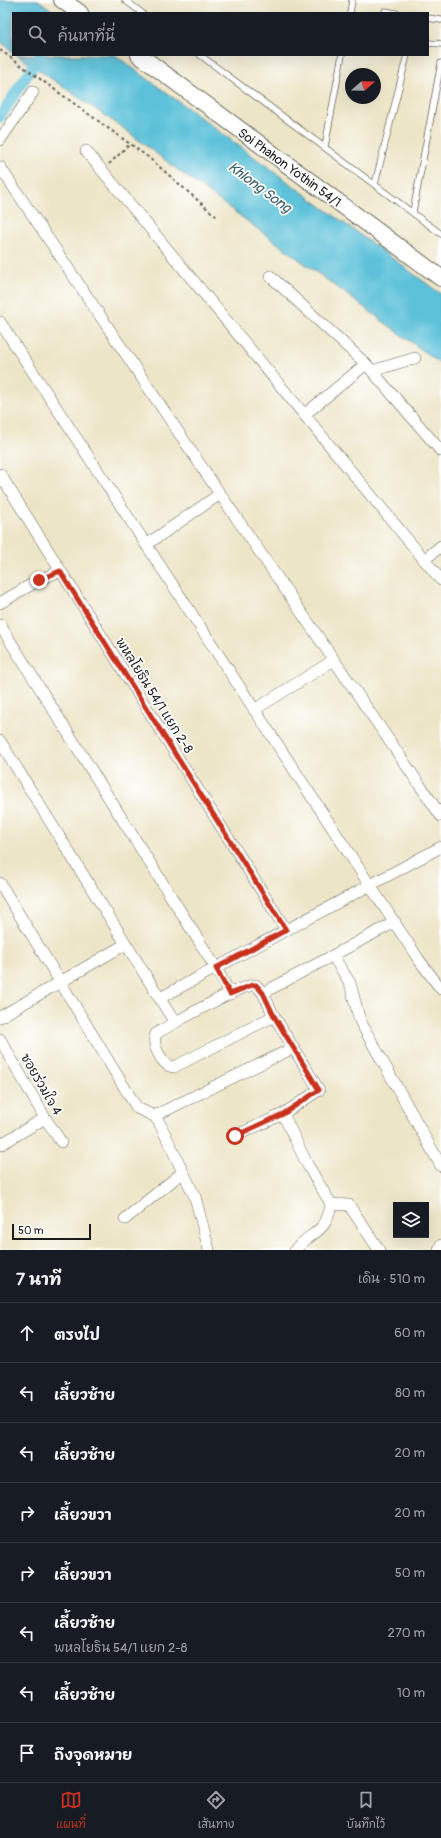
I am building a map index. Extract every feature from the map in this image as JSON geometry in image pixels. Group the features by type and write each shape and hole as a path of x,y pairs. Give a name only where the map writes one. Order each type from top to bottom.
{"street":[{"path":"62,0 79,12"},
{"name":"Soi Phahon Yothin 54/1","path":"140,56 441,278"},
{"path":"0,140 33,92"},
{"path":"86,151 441,580"},
{"path":"0,167 220,494 441,816"},
{"path":"270,276 369,368 441,451"},
{"path":"0,322 419,960 441,989"},
{"path":"304,415 369,368 414,358"},
{"name":"พหลโยธิน 54/1 แยก 2-8","path":"0,474 286,930"},
{"path":"146,545 220,494"},
{"path":"424,560 441,546"},
{"path":"0,603 39,580 60,571"},
{"path":"0,625 216,968 230,994"},
{"path":"254,710 334,660"},
{"path":"0,741 175,1023"},
{"path":"160,998 441,847"},
{"path":"0,883 137,1108 154,1116 195,1197 209,1250"},
{"path":"263,993 394,922"},
{"path":"0,1016 126,944"},
{"path":"333,956 350,983 360,1021 441,1166"},
{"path":"235,1136 283,1114 319,1090 274,1016 263,993 256,985 252,985 230,994 156,1034 154,1038 156,1046 164,1062 170,1067 177,1066 274,1016"},
{"name":"ซอยร่วมใจ 4","path":"0,1039 45,1118 61,1142"},
{"path":"154,1116 293,1048"},
{"path":"283,1114 307,1164 332,1204 329,1218 320,1231 296,1250"},
{"path":"0,1146 45,1118"},
{"path":"125,1219 183,1172"},
{"path":"332,1204 349,1204 379,1250"},
{"path":"439,1250 441,1245"}],"lane":[{"path":"124,0 141,12"},
{"path":"350,12 352,0"},
{"path":"385,11 390,12"},
{"path":"429,18 441,20"},
{"path":"429,43 441,44"},
{"path":"201,56 325,146 441,234"},
{"path":"325,146 342,56"},
{"path":"375,184 407,56"},
{"path":"413,212 441,63"}],"path":[{"path":"0,50 148,157 217,217"},
{"path":"102,170 130,144"}],"water":[{"path":"0,0 38,0 55,12 12,12 12,51 0,41"},
{"name":"Khlong Song","path":"18,56 116,56 441,294 441,364 178,170 123,128"}],"waterway":[{"path":"0,117 39,56"}],"route":[{"path":"39,580 60,571 286,930 216,968 230,994 252,985 256,985 263,993 274,1016 317,1084 319,1090 283,1114 235,1136"}]}
